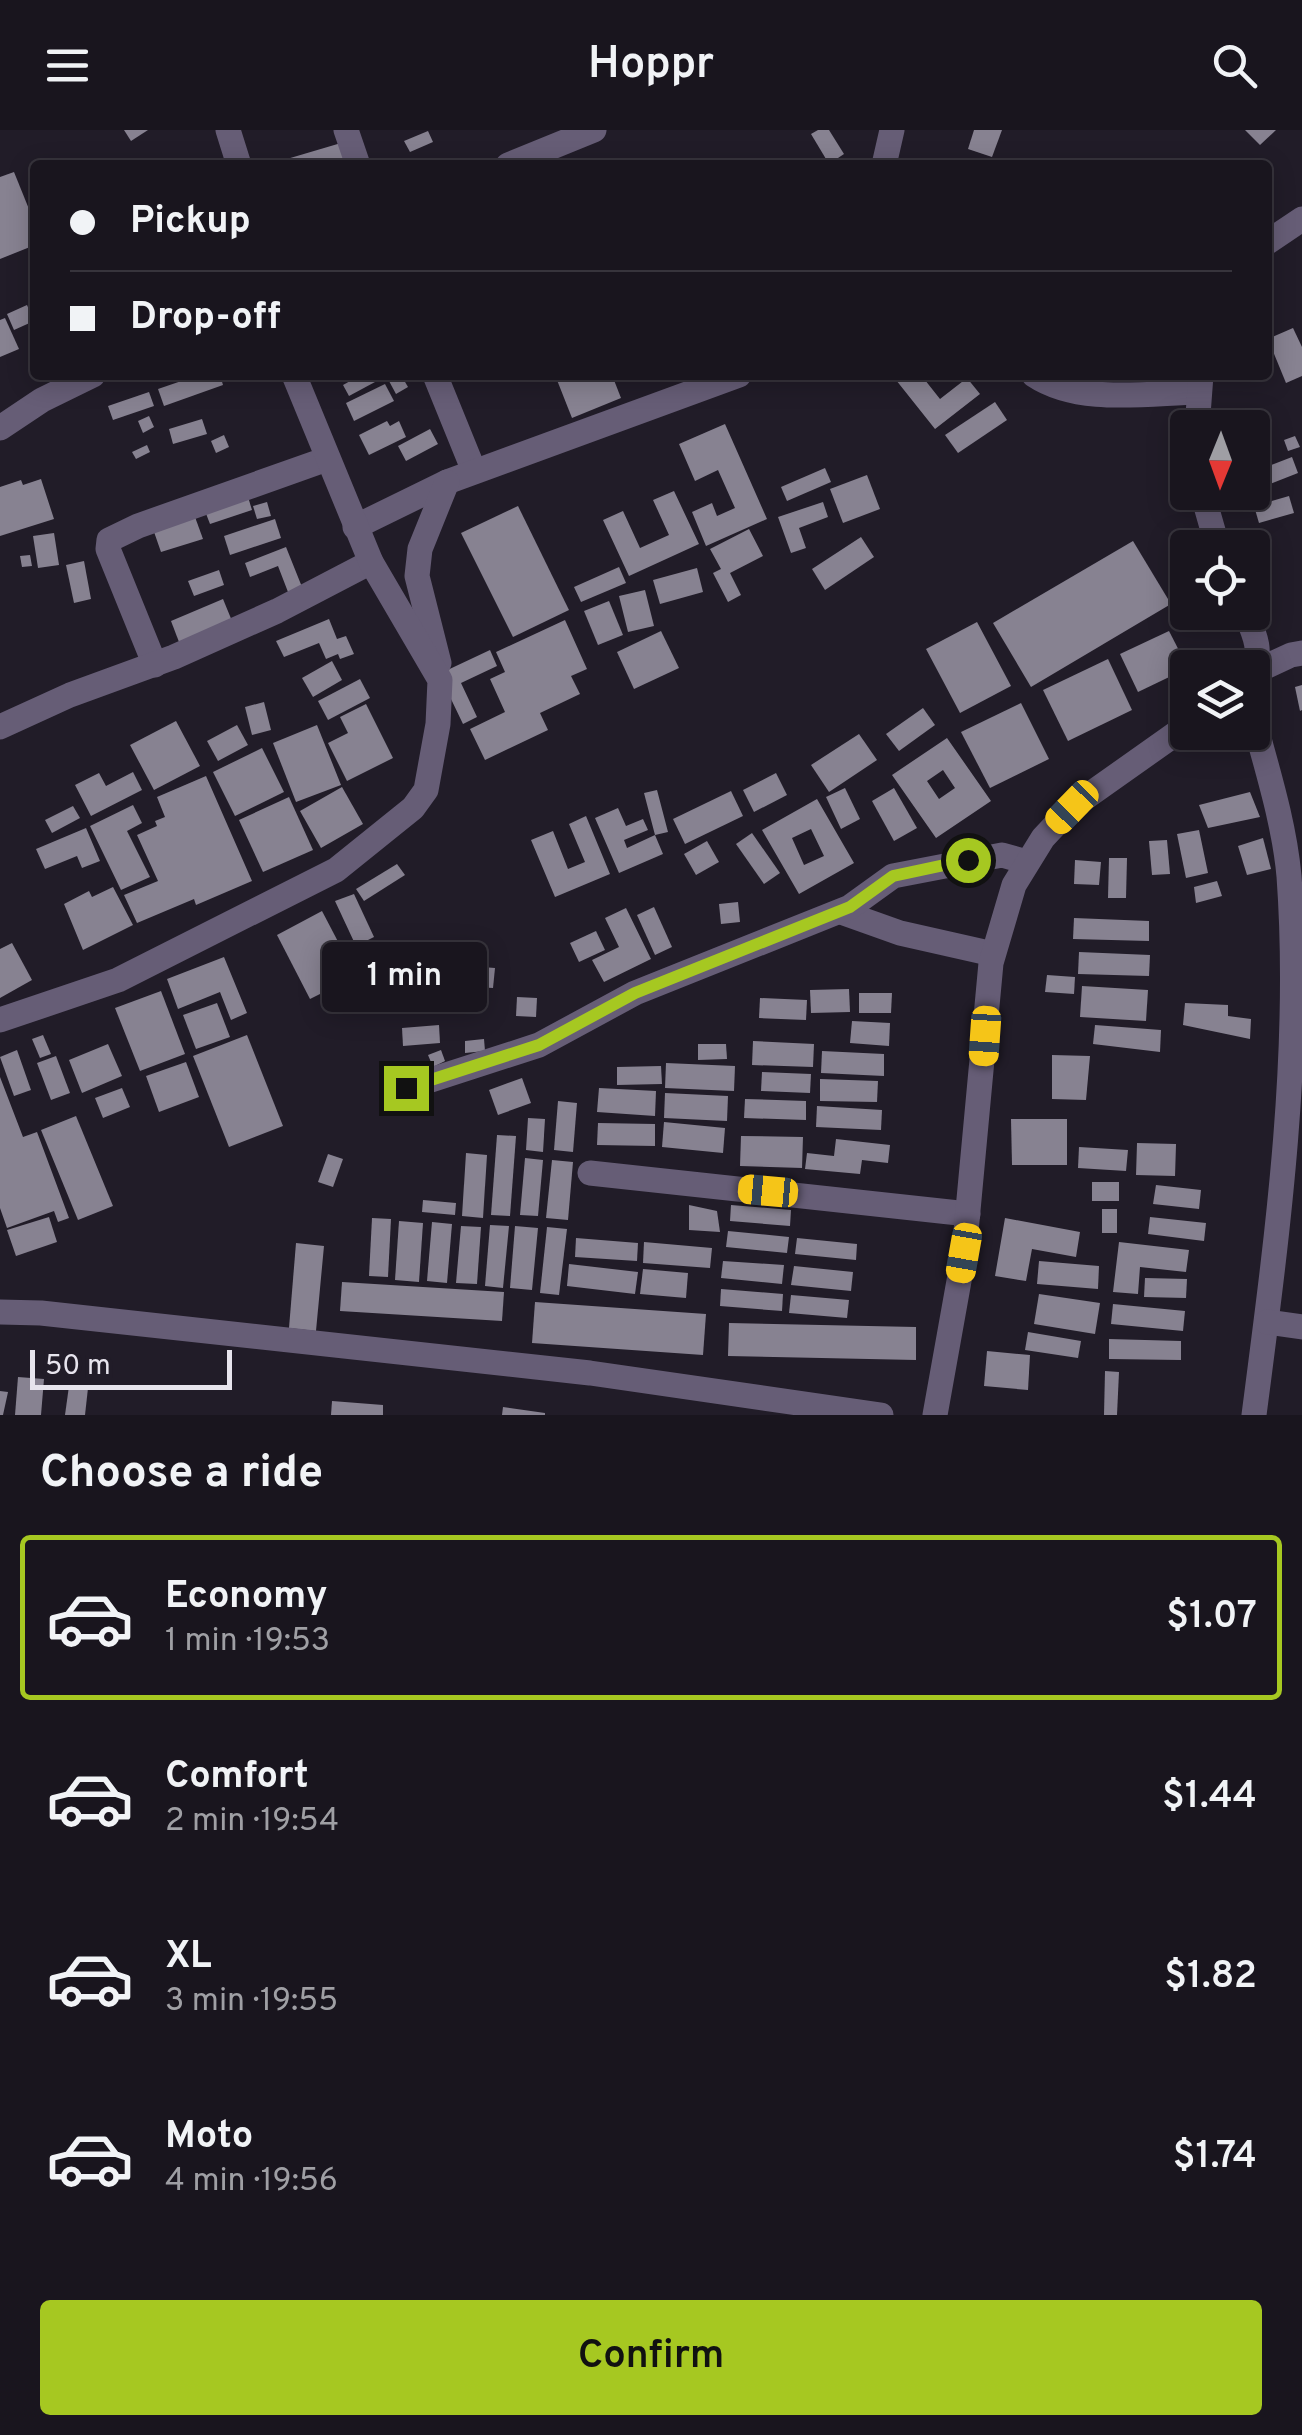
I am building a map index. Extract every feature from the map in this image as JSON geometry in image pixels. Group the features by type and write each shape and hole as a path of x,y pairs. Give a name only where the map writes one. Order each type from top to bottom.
{"street":[{"path":"228,130 238,160"},
{"path":"346,130 356,160"},
{"path":"520,160 594,130"},
{"path":"885,160 892,130"},
{"path":"1272,239 1302,219"},
{"path":"0,428 42,400 83,380"},
{"path":"296,380 371,562 440,680"},
{"path":"436,380 474,472"},
{"path":"356,526 448,482 725,380"},
{"path":"1045,380 1068,391 1101,394 1200,383 1198,410"},
{"path":"156,665 108,549 109,540 138,526 328,459"},
{"path":"0,1020 118,980 336,870 413,808 426,790 438,724 440,680 435,639 416,576 420,549 448,482"},
{"path":"0,727 70,695 156,665 277,611 371,562"},
{"path":"1270,665 1302,653"},
{"path":"936,1415 968,1214 993,954 1014,885 1043,838 1072,807 1170,738"},
{"path":"1254,1415 1290,1082 1292,928 1289,872 1261,750"},
{"path":"406,1088 539,1045 635,993 840,912 893,876 1002,856 1028,862"},
{"path":"840,912 900,933 993,954"},
{"path":"590,1172 968,1214"},
{"path":"0,1312 590,1373 881,1415"},
{"path":"1267,1322 1302,1327"}],"building":[{"path":"124,130 148,130 131,141"},
{"path":"829,130 844,154 827,160 811,134"},
{"path":"974,130 1002,130 992,157 968,149"},
{"path":"1245,130 1276,130 1260,145"},
{"path":"428,131 433,142 410,152 404,141"},
{"path":"341,143 346,160 284,160"},
{"path":"14,172 30,212 30,247 0,259 0,177"},
{"path":"27,305 30,323 14,330 7,314"},
{"path":"5,318 19,349 0,357 0,320"},
{"path":"1293,328 1302,347 1302,376 1286,383 1272,349 1272,337"},
{"path":"184,380 222,380 223,385 164,406 158,389"},
{"path":"352,380 379,380 349,396 343,385"},
{"path":"404,380 408,387 396,394 389,381"},
{"path":"557,380 614,380 621,398 572,418"},
{"path":"896,380 925,380 940,399 969,380 980,394 935,429"},
{"path":"385,384 394,401 354,421 346,403"},
{"path":"149,392 154,406 113,420 108,406"},
{"path":"995,402 1007,420 958,453 945,435"},
{"path":"149,416 154,427 143,433 138,421"},
{"path":"202,419 207,434 173,444 169,429"},
{"path":"387,421 390,426 399,421 406,437 369,455 359,435"},
{"path":"725,424 767,519 706,546 692,512 712,503 717,516 735,508 718,470 695,481 679,444"},
{"path":"430,429 438,444 406,461 398,446"},
{"path":"224,435 229,447 216,453 211,441"},
{"path":"1295,436 1300,447 1288,451 1284,440"},
{"path":"147,445 150,452 136,459 132,452"},
{"path":"1292,457 1298,473 1270,484 1270,466"},
{"path":"825,468 831,482 787,501 781,487"},
{"path":"867,475 880,509 843,523 830,489"},
{"path":"41,479 54,519 0,536 0,487"},
{"path":"674,491 699,544 629,576 603,520 623,511 640,548 669,535 653,500"},
{"path":"1289,496 1294,513 1259,523 1255,510 1270,510 1270,501"},
{"path":"248,497 252,510 210,524 205,511"},
{"path":"267,502 271,516 257,519 253,506"},
{"path":"823,502 828,517 799,528 806,548 791,553 778,517"},
{"path":"518,506 569,610 513,637 461,533"},
{"path":"195,517 203,539 161,552 153,529"},
{"path":"275,519 281,538 230,555 224,536"},
{"path":"749,529 763,556 730,573 741,595 728,602 713,573 721,569 710,549"},
{"path":"54,533 59,565 38,568 33,536"},
{"path":"861,537 874,557 825,590 812,569"},
{"path":"1133,541 1170,602 1031,687 993,623"},
{"path":"286,547 302,587 288,592 278,566 250,577 245,563"},
{"path":"30,555 32,566 22,567 20,556"},
{"path":"84,561 91,599 74,603 66,565"},
{"path":"619,567 626,583 581,602 574,587"},
{"path":"697,568 703,592 660,604 653,580"},
{"path":"219,570 224,585 194,596 188,581"},
{"path":"645,590 654,626 628,632 619,596"},
{"path":"223,599 232,621 179,642 171,621"},
{"path":"609,601 623,635 598,645 584,611"},
{"path":"329,619 337,639 346,636 354,654 326,659 319,643 284,657 276,641"},
{"path":"565,620 587,669 571,676 580,694 540,713 548,730 485,760 470,729 505,712 490,679 505,672 496,652"},
{"path":"977,622 1011,686 960,713 926,649"},
{"path":"661,631 679,668 634,689 617,652"},
{"path":"1169,631 1179,650 1170,650 1170,677 1138,692 1120,654"},
{"path":"490,650 497,666 461,683 477,717 463,724 439,674"},
{"path":"1108,659 1132,710 1068,741 1043,690"},
{"path":"332,661 342,680 313,697 302,678"},
{"path":"360,679 370,698 328,720 318,701"},
{"path":"1302,685 1302,710 1300,711 1295,687"},
{"path":"264,702 271,730 252,735 245,707"},
{"path":"1021,703 1049,759 990,788 961,732"},
{"path":"366,704 393,758 347,781 328,743 348,733 340,717"},
{"path":"923,708 935,725 899,751 886,734"},
{"path":"176,721 200,766 154,790 130,745"},
{"path":"237,725 248,745 218,761 207,741"},
{"path":"317,725 341,785 296,802 273,743"},
{"path":"859,734 877,760 829,792 811,765"},
{"path":"947,738 991,801 936,838 892,775","holes":["943,770 955,788 939,799 927,781"]},
{"path":"262,748 284,792 235,816 213,772"},
{"path":"133,772 142,790 91,816 75,785 99,773 106,786"},
{"path":"776,773 787,795 754,812 743,790"},
{"path":"206,776 252,881 196,905 194,899 137,923 124,895 158,881 137,835 157,826 155,821 165,817 157,797"},
{"path":"342,787 363,824 321,848 300,811"},
{"path":"845,788 860,819 841,829 826,797"},
{"path":"894,788 917,828 894,841 872,801"},
{"path":"657,790 668,832 655,835 644,793"},
{"path":"731,791 743,816 685,844 673,819"},
{"path":"1250,792 1260,817 1208,828 1199,805"},
{"path":"289,797 313,850 263,872 239,820"},
{"path":"817,799 854,863 799,894 762,830","holes":["811,829 824,856 804,865 792,838"]},
{"path":"133,805 142,823 127,831 150,877 121,890 90,826"},
{"path":"73,806 80,818 52,833 45,820"},
{"path":"618,808 626,826 643,819 648,830 624,840 627,848 655,835 663,854 619,873 595,818"},
{"path":"586,816 610,874 555,897 531,840 553,831 568,869 585,862 569,824"},
{"path":"86,828 100,861 82,868 77,856 45,869 36,849"},
{"path":"1199,830 1208,873 1186,878 1177,834"},
{"path":"752,833 780,873 764,884 736,844"},
{"path":"1263,838 1271,869 1247,875 1238,846"},
{"path":"1167,840 1170,874 1152,875 1149,841"},
{"path":"707,841 719,862 696,875 684,854"},
{"path":"1109,858 1127,858 1126,898 1108,898"},
{"path":"1075,860 1101,862 1099,885 1074,884"},
{"path":"397,864 405,875 364,901 356,889"},
{"path":"1217,881 1222,896 1196,903 1194,887"},
{"path":"113,887 133,925 83,950 64,904 89,891 92,897"},
{"path":"354,894 374,937 356,946 335,901"},
{"path":"738,902 740,922 721,924 719,904"},
{"path":"654,907 672,947 655,955 637,915"},
{"path":"626,908 651,959 604,982 592,960 619,947 605,918"},
{"path":"322,911 356,976 310,999 277,935"},
{"path":"1074,918 1149,921 1149,941 1073,939"},
{"path":"596,931 605,950 579,962 570,943"},
{"path":"12,943 32,980 0,998 0,949"},
{"path":"1079,952 1150,955 1149,976 1078,974"},
{"path":"224,957 247,1013 231,1020 220,992 178,1009 167,979"},
{"path":"443,964 495,968 493,988 441,985"},
{"path":"1047,975 1075,977 1074,994 1045,992"},
{"path":"1082,986 1148,990 1146,1021 1080,1017"},
{"path":"849,989 850,1012 811,1013 810,990"},
{"path":"161,991 185,1054 140,1071 115,1008"},
{"path":"859,993 892,993 891,1013 859,1013"},
{"path":"517,997 537,998 536,1017 516,1016"},
{"path":"760,998 807,1000 806,1020 759,1018"},
{"path":"217,1003 230,1037 196,1049 183,1015"},
{"path":"1185,1003 1228,1005 1228,1016 1251,1019 1250,1039 1183,1025"},
{"path":"852,1021 890,1023 889,1046 850,1043"},
{"path":"439,1025 440,1043 403,1046 402,1028"},
{"path":"1095,1025 1161,1030 1160,1052 1093,1044"},
{"path":"43,1035 51,1054 40,1058 32,1039"},
{"path":"247,1035 283,1126 229,1147 193,1056"},
{"path":"484,1039 485,1051 465,1053 465,1041"},
{"path":"753,1041 814,1044 813,1067 752,1065"},
{"path":"108,1044 122,1076 82,1093 69,1060"},
{"path":"698,1044 726,1044 727,1059 698,1060"},
{"path":"17,1050 31,1090 14,1096 0,1057"},
{"path":"441,1050 445,1061 433,1067 428,1055"},
{"path":"822,1051 884,1054 884,1076 821,1073"},
{"path":"1052,1055 1090,1056 1086,1100 1052,1099"},
{"path":"56,1056 70,1093 51,1100 37,1063"},
{"path":"186,1062 199,1097 159,1112 146,1076"},
{"path":"666,1063 735,1066 734,1091 665,1088"},
{"path":"661,1066 662,1084 617,1085 617,1067"},
{"path":"762,1072 811,1074 810,1093 761,1091"},
{"path":"0,1077 23,1137 37,1132 69,1218 58,1222 54,1211 7,1228 0,1208"},
{"path":"522,1078 531,1103 498,1115 489,1090"},
{"path":"820,1079 878,1081 877,1102 820,1101"},
{"path":"122,1088 130,1107 103,1118 95,1098"},
{"path":"599,1088 656,1091 655,1116 597,1112"},
{"path":"665,1093 728,1096 727,1121 664,1118"},
{"path":"745,1099 806,1101 806,1120 744,1118"},
{"path":"558,1101 577,1103 573,1152 554,1150"},
{"path":"817,1106 882,1110 881,1130 816,1127"},
{"path":"76,1116 113,1206 78,1220 41,1130"},
{"path":"528,1118 545,1119 543,1152 526,1150"},
{"path":"1011,1119 1067,1119 1067,1165 1012,1165"},
{"path":"664,1122 725,1128 723,1153 662,1147"},
{"path":"598,1123 655,1124 655,1146 597,1145"},
{"path":"497,1135 516,1136 510,1216 491,1215"},
{"path":"741,1136 803,1137 802,1168 740,1166"},
{"path":"836,1139 890,1145 888,1163 862,1160 860,1174 805,1169 807,1153 834,1156"},
{"path":"1137,1143 1176,1144 1175,1176 1136,1175"},
{"path":"1079,1147 1128,1150 1126,1171 1078,1168"},
{"path":"466,1153 487,1155 483,1218 462,1216"},
{"path":"328,1154 343,1159 333,1187 318,1182"},
{"path":"525,1158 543,1160 538,1216 520,1215"},
{"path":"552,1160 573,1162 568,1220 546,1218"},
{"path":"1092,1182 1119,1182 1119,1201 1092,1201"},
{"path":"1156,1185 1201,1190 1199,1209 1153,1204"},
{"path":"423,1200 456,1203 455,1215 422,1212"},
{"path":"689,1205 717,1211 720,1232 689,1230"},
{"path":"731,1205 791,1210 790,1226 730,1221"},
{"path":"1102,1209 1117,1209 1117,1233 1102,1233"},
{"path":"49,1217 57,1242 16,1256 7,1230"},
{"path":"1150,1217 1206,1223 1204,1241 1148,1234"},
{"path":"372,1218 391,1219 388,1277 369,1276"},
{"path":"1005,1218 1080,1232 1076,1257 1032,1249 1026,1281 995,1276"},
{"path":"399,1221 423,1223 419,1282 395,1280"},
{"path":"432,1222 452,1224 447,1283 427,1281"},
{"path":"490,1225 509,1226 503,1288 485,1286"},
{"path":"461,1226 481,1227 477,1284 456,1283"},
{"path":"515,1226 538,1228 532,1290 510,1288"},
{"path":"547,1227 567,1229 559,1295 540,1293"},
{"path":"728,1231 789,1237 787,1253 726,1247"},
{"path":"576,1238 638,1243 637,1261 575,1257"},
{"path":"797,1238 857,1244 856,1260 795,1254"},
{"path":"644,1242 712,1248 710,1268 643,1263"},
{"path":"1119,1242 1189,1250 1186,1272 1140,1267 1138,1294 1113,1292"},
{"path":"296,1243 324,1246 316,1331 289,1328"},
{"path":"723,1261 784,1265 782,1284 721,1278"},
{"path":"1039,1261 1099,1266 1098,1289 1037,1284"},
{"path":"569,1264 638,1272 635,1294 567,1286"},
{"path":"794,1266 853,1272 851,1291 791,1285"},
{"path":"643,1269 688,1273 686,1298 640,1294"},
{"path":"1145,1278 1187,1279 1186,1298 1144,1297"},
{"path":"342,1282 504,1292 502,1321 340,1311"},
{"path":"721,1289 783,1294 782,1311 720,1306"},
{"path":"1039,1294 1100,1303 1095,1334 1034,1324"},
{"path":"791,1295 849,1300 847,1318 789,1313"},
{"path":"535,1302 706,1314 703,1355 532,1343"},
{"path":"1113,1304 1185,1311 1183,1331 1111,1324"},
{"path":"729,1323 916,1327 916,1360 728,1356"},
{"path":"1028,1332 1081,1341 1078,1358 1025,1350"},
{"path":"1109,1339 1181,1341 1181,1360 1109,1359"},
{"path":"987,1351 1030,1355 1028,1390 984,1386"},
{"path":"1105,1371 1119,1372 1117,1415 1104,1415"},
{"path":"18,1377 44,1379 41,1415 15,1415"},
{"path":"69,1386 88,1388 85,1415 65,1415"},
{"path":"0,1391 8,1392 3,1415 0,1415"},
{"path":"332,1401 383,1405 383,1415 331,1415"},
{"path":"503,1407 545,1413 545,1415 502,1415"}],"route":[{"path":"406,1088 539,1045 635,993 825,919 850,907 893,876 968,860"}]}
